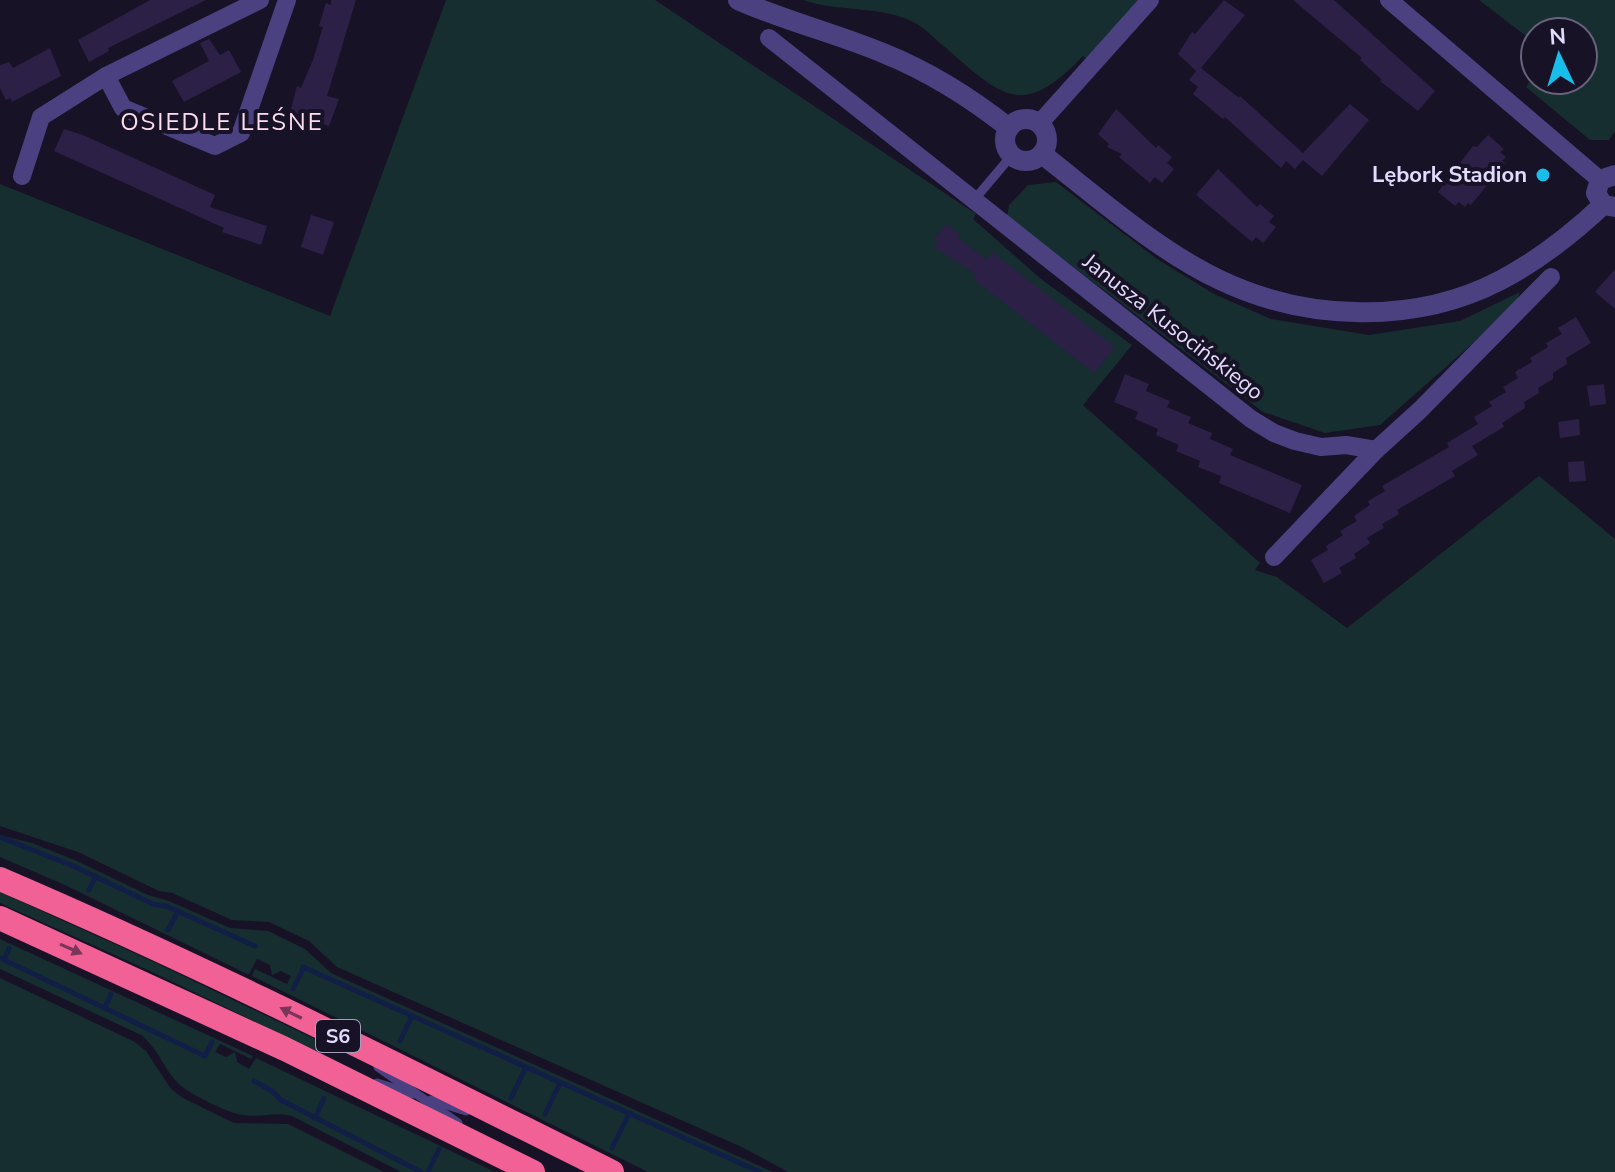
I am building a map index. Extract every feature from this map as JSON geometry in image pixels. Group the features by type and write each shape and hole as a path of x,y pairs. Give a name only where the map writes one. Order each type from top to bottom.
{"highway":[{"name":"S6","path":"0,879 103,924 612,1172"},
{"name":"S6","path":"0,918 87,955 522,1167"}],"street":[{"path":"22,176 41,117 106,76 260,0"},
{"path":"106,76 123,108 215,146 241,133 287,0"},
{"path":"738,0 916,68 953,89 1009,128"},
{"path":"1039,124 1150,0"},
{"path":"1042,154 1162,245 1220,280 1258,296 1336,312 1400,310 1434,304 1499,281 1565,239 1609,206 1596,193 1608,177 1389,0"},
{"name":"Janusza Kusocińskiego","path":"769,38 1251,419 1295,441 1321,447 1346,445 1376,450"},
{"path":"1021,120 1039,124 1047,136 1042,154 1031,161 1012,155 1006,145 1009,128 1021,120"},
{"path":"1274,557 1376,450 1420,410 1551,277"}],"lane":[{"path":"974,200 1012,155"},
{"path":"328,1032 522,1167"},
{"path":"313,1063 528,1130"}],"green space":[{"path":"446,0 655,0 976,214 973,219 1041,279 1132,345 1083,405 1260,563 1255,570 1277,577 1347,628 1539,476 1615,539 1615,1172 788,1172 744,1148 337,967 309,941 269,922 232,920 172,893 159,891 78,852 0,826 0,184 330,316"},
{"path":"803,0 1141,0 1087,59 1083,56 1044,88 1028,94 1013,94 983,79 917,24 875,11"},
{"path":"1479,0 1615,0 1615,131 1609,140 1590,140 1537,96 1599,96 1599,16 1519,16 1519,31"},
{"path":"1056,182 1157,259 1214,294 1271,319 1369,335 1460,321 1520,292 1514,307 1380,425 1325,433 1263,412 1007,216 1009,205 1028,185"},
{"path":"0,835 32,843 77,861 148,895 230,928 268,931 305,949 331,973 773,1172 648,1172 252,976 255,969 287,984 291,976 281,971 272,975 270,965 257,959 247,974 65,885 0,857"},
{"path":"0,892 323,1043 318,1052 0,903"},
{"path":"0,939 253,1056 251,1059 220,1044 215,1052 226,1057 235,1052 237,1062 249,1069 256,1058 495,1172 401,1172 292,1116 242,1115 210,1103 180,1085 141,1035 0,969"},
{"path":"0,978 135,1042 146,1051 171,1089 183,1098 234,1123 288,1124 384,1172 0,1172"}],"building":[{"path":"150,0 206,0 108,48 109,51 89,62 78,40"},
{"path":"331,0 356,0 327,96 339,99 329,126 290,113 297,86 301,88 313,60 323,27 319,26 326,3 331,5"},
{"path":"1224,0 1245,15 1201,68 1240,96 1303,153 1350,104 1369,120 1322,176 1303,160 1295,169 1286,161 1281,168 1225,117 1223,119 1193,94 1198,87 1189,80 1196,71 1178,54 1192,32 1195,34"},
{"path":"1293,0 1334,0 1435,91 1418,111 1380,81 1360,60 1362,58"},
{"path":"209,39 220,55 229,50 241,72 184,102 172,81 209,61 200,43"},
{"path":"50,48 61,76 12,102 10,98 6,100 0,88 0,65 9,62 13,68"},
{"path":"1116,109 1156,148 1158,145 1172,157 1167,163 1174,169 1162,183 1155,177 1150,183 1119,157 1122,154 1107,147 1109,144 1098,134"},
{"path":"64,129 215,195 210,207 267,226 261,245 222,232 224,228 54,151"},
{"path":"1488,135 1504,149 1500,152 1506,157 1502,161 1505,163 1471,205 1468,203 1465,207 1459,202 1455,206 1438,192 1473,146 1477,147"},
{"path":"1218,169 1257,207 1260,204 1274,216 1269,222 1276,227 1263,243 1256,237 1252,242 1196,195"},
{"path":"311,215 334,222 323,255 301,247"},
{"path":"946,224 960,234 957,237 987,260 992,252 1115,347 1094,373 972,278 976,274 934,247 938,241 935,238"},
{"path":"1615,269 1615,309 1595,292"},
{"path":"1576,317 1591,343 1566,358 1567,364 1553,373 1553,379 1538,388 1539,393 1524,402 1525,408 1502,423 1504,427 1472,446 1478,455 1452,471 1455,476 1397,510 1399,514 1382,524 1384,528 1367,538 1370,543 1354,554 1356,558 1339,568 1342,573 1324,583 1311,560 1328,550 1326,546 1343,535 1340,531 1357,521 1354,516 1370,505 1368,501 1385,491 1382,486 1449,447 1447,443 1478,424 1474,417 1492,406 1489,402 1506,392 1503,387 1518,378 1515,372 1532,362 1530,358 1548,347 1546,343 1562,334 1558,328"},
{"path":"1125,374 1149,384 1146,391 1170,401 1167,407 1191,417 1188,423 1212,433 1210,439 1233,449 1230,455 1302,485 1290,513 1219,483 1221,476 1198,467 1200,461 1176,451 1179,445 1156,435 1158,429 1135,419 1138,412 1114,402"},
{"path":"1604,384 1606,404 1590,406 1587,386"},
{"path":"1579,419 1580,435 1560,438 1558,422"},
{"path":"1584,461 1586,481 1569,482 1568,462"}],"waterway":[{"path":"0,837 255,946"},
{"path":"89,890 96,876"},
{"path":"168,930 178,911"},
{"path":"4,960 9,948"},
{"path":"0,958 205,1056 212,1042"},
{"path":"303,967 760,1172"},
{"path":"293,989 304,967"},
{"path":"105,1007 111,994"},
{"path":"400,1041 412,1016"},
{"path":"511,1098 526,1067"},
{"path":"254,1081 281,1100 421,1172"},
{"path":"545,1114 560,1083"},
{"path":"315,1118 324,1098"},
{"path":"612,1148 629,1114"},
{"path":"428,1172 439,1149"}],"place":[{"name":"Lębork Stadion","path":"1543,175"}],"district":[{"name":"OSIEDLE LEŚNE","path":"222,122"}]}
